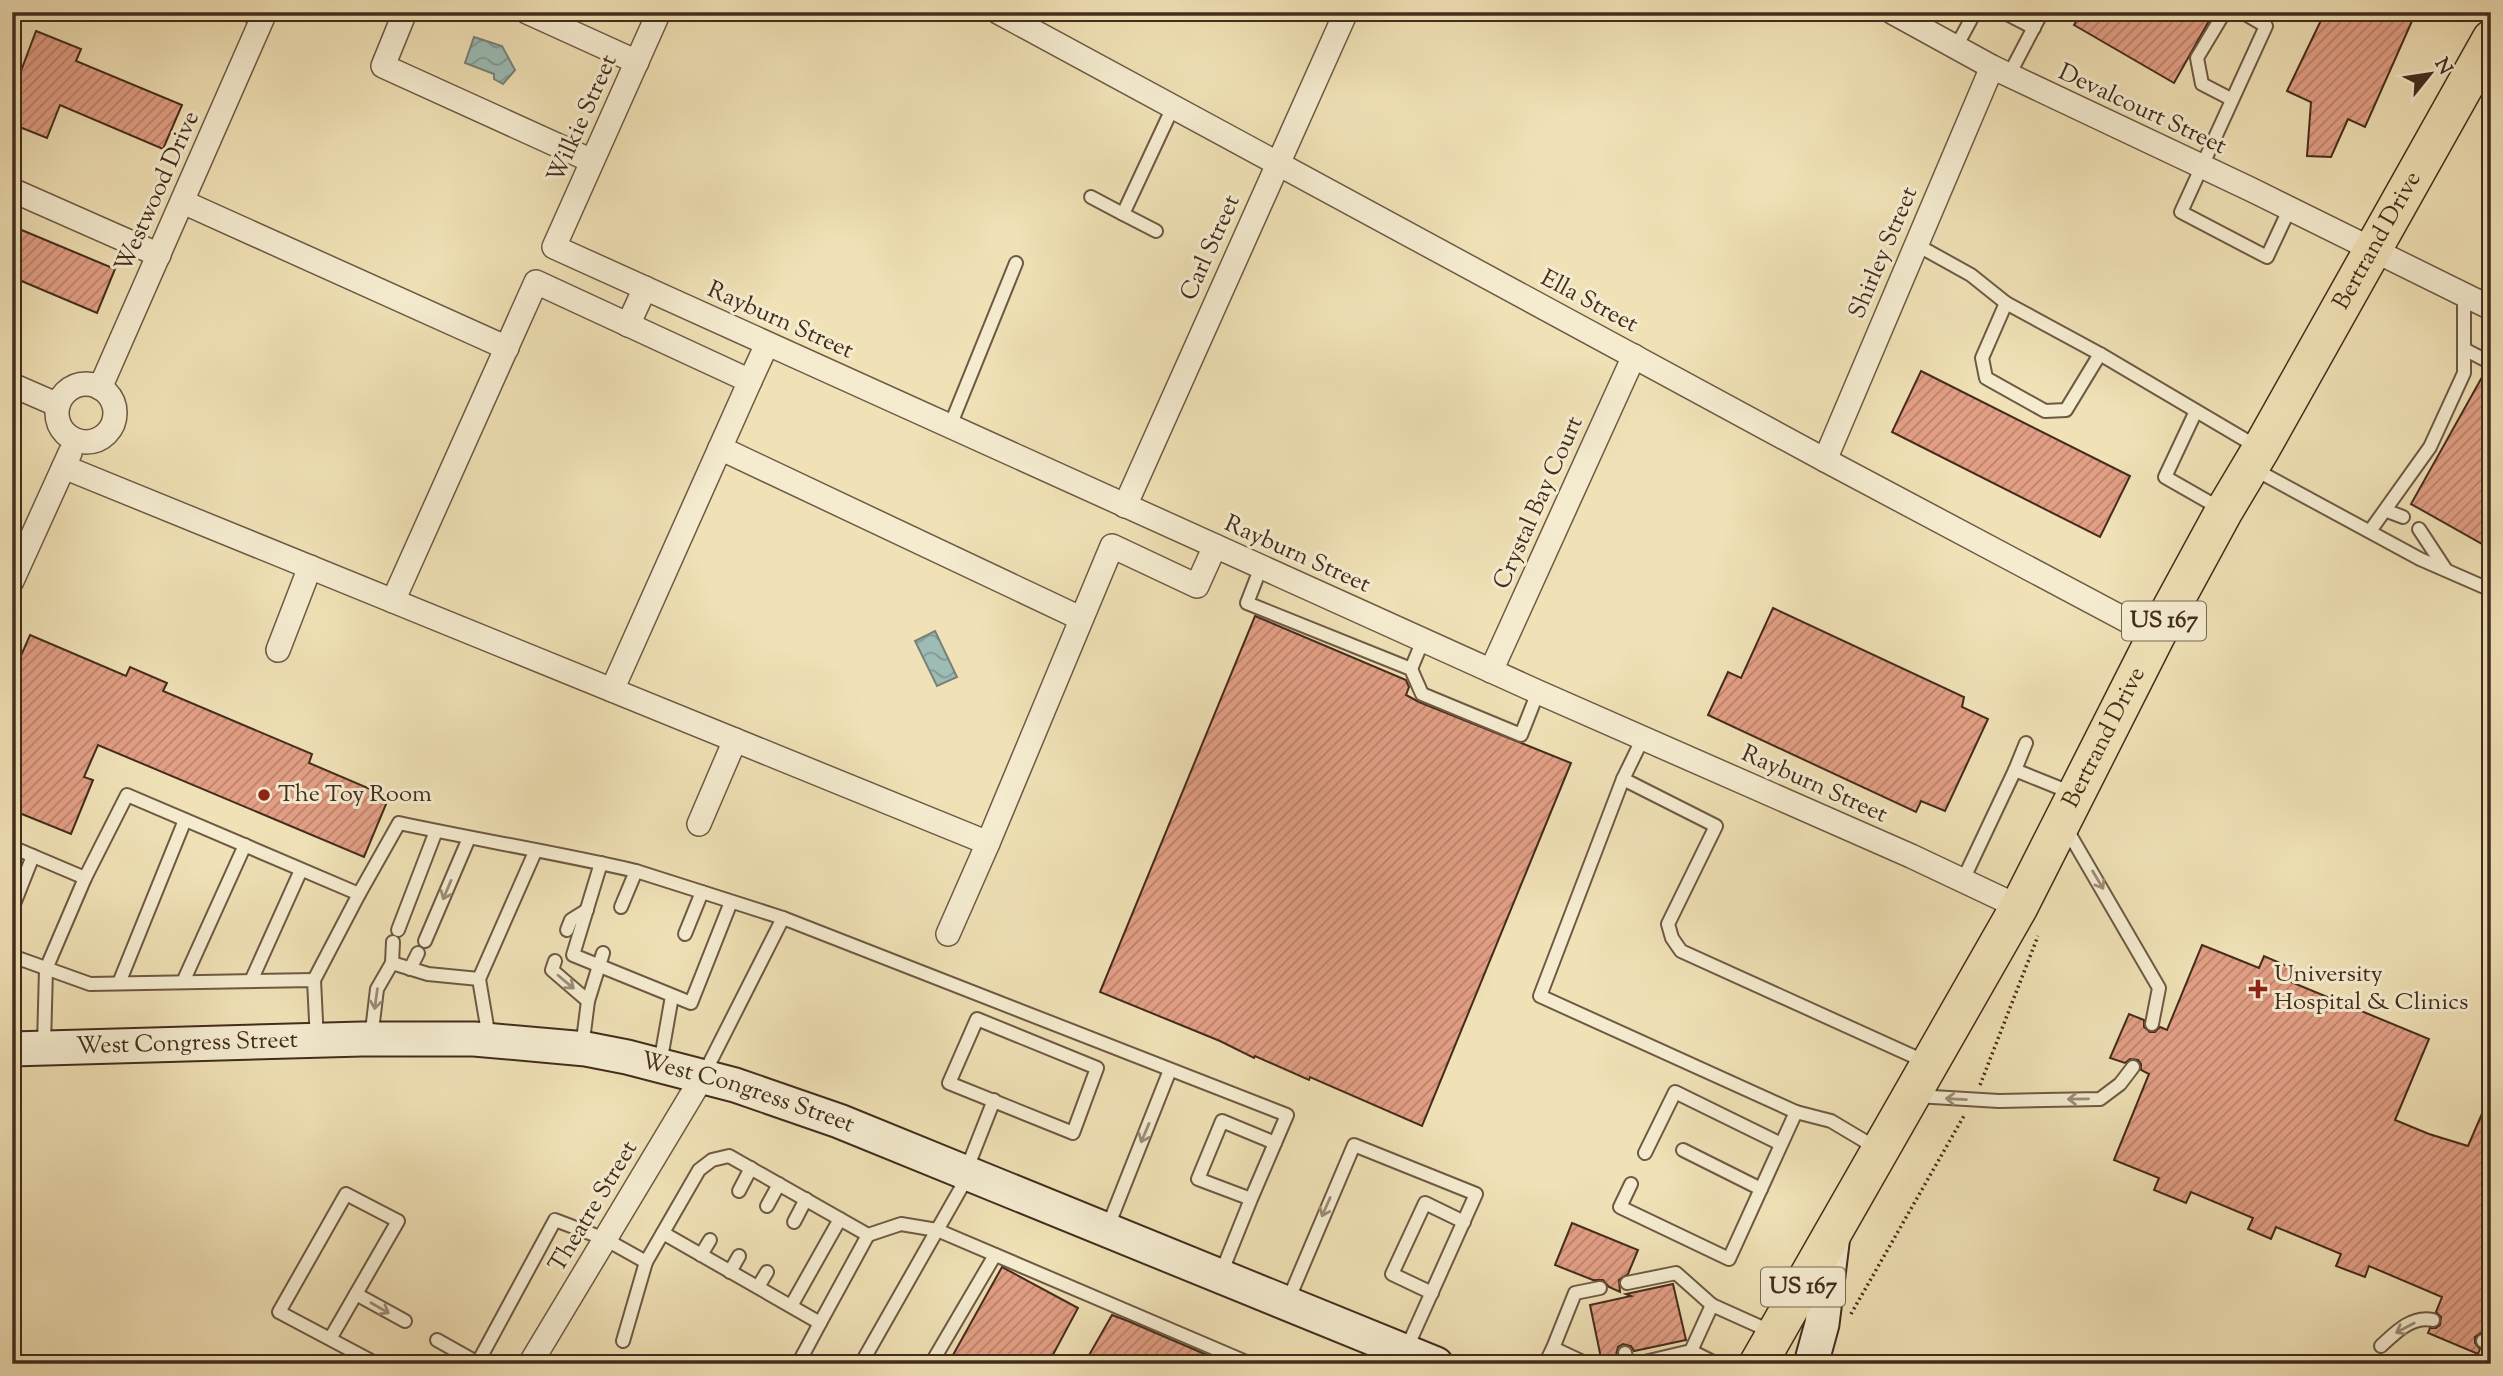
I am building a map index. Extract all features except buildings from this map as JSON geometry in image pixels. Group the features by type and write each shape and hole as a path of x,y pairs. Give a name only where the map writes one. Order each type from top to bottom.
{"main road":[{"name":"Bertrand Drive","path":"1767,1349 2019,907 2156,636 2491,39"},
{"name":"West Congress Street","path":"28,1049 371,1039 489,1040 627,1057 772,1097 967,1173 1436,1364"},
{"path":"1811,1364 1822,1324 1833,1234"}],"street":[{"path":"405,12 383,66 592,161"},
{"path":"527,12 637,62"},
{"name":"Wilkie Street","path":"554,247 659,12"},
{"name":"Ella Street","path":"998,12 2156,636"},
{"name":"Carl Street","path":"1125,506 1346,12"},
{"name":"Devalcourt Street","path":"1892,12 2000,71 2491,308"},
{"name":"Westwood Drive","path":"100,388 183,202 258,15"},
{"name":"Shirley Street","path":"1825,460 1917,245 2000,71"},
{"path":"12,190 159,255"},
{"path":"183,202 507,348"},
{"name":"Rayburn Street","path":"554,247 2019,907"},
{"path":"393,601 536,282 750,381"},
{"path":"628,325 645,288"},
{"path":"612,690 767,344"},
{"name":"Crystal Bay Court","path":"1491,671 1634,356"},
{"path":"82,384 100,388 107,394 114,410 111,428 96,440 76,441 61,428 57,419 58,405 65,392 73,387 82,384"},
{"path":"12,385 58,405"},
{"path":"12,581 76,441"},
{"path":"720,448 1080,618"},
{"path":"64,467 988,843"},
{"path":"948,934 1112,546 1197,586 1215,546"},
{"path":"278,650 310,567"},
{"path":"699,824 735,740"},
{"name":"Theatre Street","path":"530,1364 703,1076"}],"lane":[{"path":"1956,47 1975,12"},
{"path":"2003,12 2034,28"},
{"path":"2000,71 2034,28 2042,12"},
{"path":"2231,12 2224,13 2197,58 2202,84 2231,99"},
{"path":"2242,12 2266,26 2181,212 2267,257 2289,210"},
{"path":"1123,214 1173,107"},
{"path":"1091,197 1156,231"},
{"path":"1917,245 1971,275 2006,303 2100,354 2196,411 2256,458 2370,531 2420,559 2491,590"},
{"path":"950,426 1016,263"},
{"path":"2370,531 2387,511 2430,447 2464,373 2464,296"},
{"path":"2006,303 1982,358 1986,378 2045,411 2066,410 2100,354"},
{"path":"2465,349 2491,363"},
{"path":"2196,411 2165,477 2224,511"},
{"path":"2387,511 2403,517"},
{"path":"2420,529 2446,571"},
{"path":"1261,567 1247,603 1411,669 1422,694 1521,735 1538,692"},
{"path":"1411,669 1423,640"},
{"path":"1643,738 1623,779 1540,996 1796,1112 1831,1121 1881,1151"},
{"path":"1963,880 2026,743"},
{"path":"2015,770 2069,808 2159,988 2152,1024"},
{"path":"1623,779 1716,826 1668,924 1672,938 1681,951 1930,1064"},
{"path":"28,1049 46,969 85,878 127,794 359,894"},
{"path":"119,984 185,820"},
{"path":"317,1041 314,980 399,823 636,871 783,918 1287,1115 1220,1277"},
{"path":"371,1039 377,989 392,963 395,936 436,831"},
{"path":"425,941 469,838"},
{"path":"183,982 245,845"},
{"path":"12,847 85,878"},
{"path":"489,1040 479,979 534,852"},
{"path":"12,909 33,856"},
{"path":"601,863 573,955 601,959 667,994 691,1003 731,902"},
{"path":"251,981 301,870"},
{"path":"621,907 636,871"},
{"path":"685,934 702,892"},
{"path":"567,930 571,920 587,910"},
{"path":"703,1076 783,918"},
{"path":"410,969 418,953"},
{"path":"12,956 90,984 314,980"},
{"path":"582,1050 588,1001 601,959"},
{"path":"555,961 552,970 588,1001"},
{"path":"392,963 428,974 479,979"},
{"path":"659,1065 667,979"},
{"path":"977,1019 1097,1068 1073,1133 994,1100 949,1083 977,1019"},
{"path":"1912,1096 1999,1101 2100,1098 2120,1084 2133,1067"},
{"path":"1107,1230 1170,1070"},
{"path":"1645,1153 1675,1092 1781,1144"},
{"path":"861,1364 967,1173 994,1100"},
{"path":"1631,1184 1620,1207 1729,1259 1796,1112"},
{"path":"1251,1199 1198,1179 1222,1121 1275,1143"},
{"path":"1287,1304 1354,1145 1476,1194 1405,1352"},
{"path":"1683,1150 1761,1189"},
{"path":"623,1341 646,1262 699,1170 712,1160 729,1156 868,1235"},
{"path":"739,1191 751,1168"},
{"path":"767,1206 779,1184"},
{"path":"330,1339 398,1221 346,1194 279,1312 377,1364"},
{"path":"794,1222 806,1199"},
{"path":"1432,1293 1392,1274 1425,1203 1464,1222"},
{"path":"790,1306 840,1219"},
{"path":"437,1340 477,1364 555,1220 606,1239 646,1262"},
{"path":"798,1364 868,1235 901,1224 937,1230 1251,1364"},
{"path":"663,1233 820,1323"},
{"path":"701,1255 710,1240"},
{"path":"931,1364 995,1255"},
{"path":"730,1272 739,1256"},
{"path":"758,1287 767,1272"},
{"path":"1627,1283 1652,1283 1676,1272 1767,1349"},
{"path":"1545,1364 1575,1293 1600,1288"},
{"path":"356,1294 405,1321"},
{"path":"1692,1351 1712,1305"},
{"path":"2381,1346 2399,1329 2424,1318 2433,1320"},
{"path":"1553,1348 1587,1364"},
{"path":"1642,1363 1666,1351 1692,1351 1717,1364"}],"water":[{"path":"474,37 502,46 515,70 503,84 494,79 494,74 465,63"},
{"path":"935,631 957,677 937,686 915,641"}],"place":[{"name":"The Toy Room","path":"264,795"},
{"name":"University Hospital & Clinics","path":"2258,989"}]}
